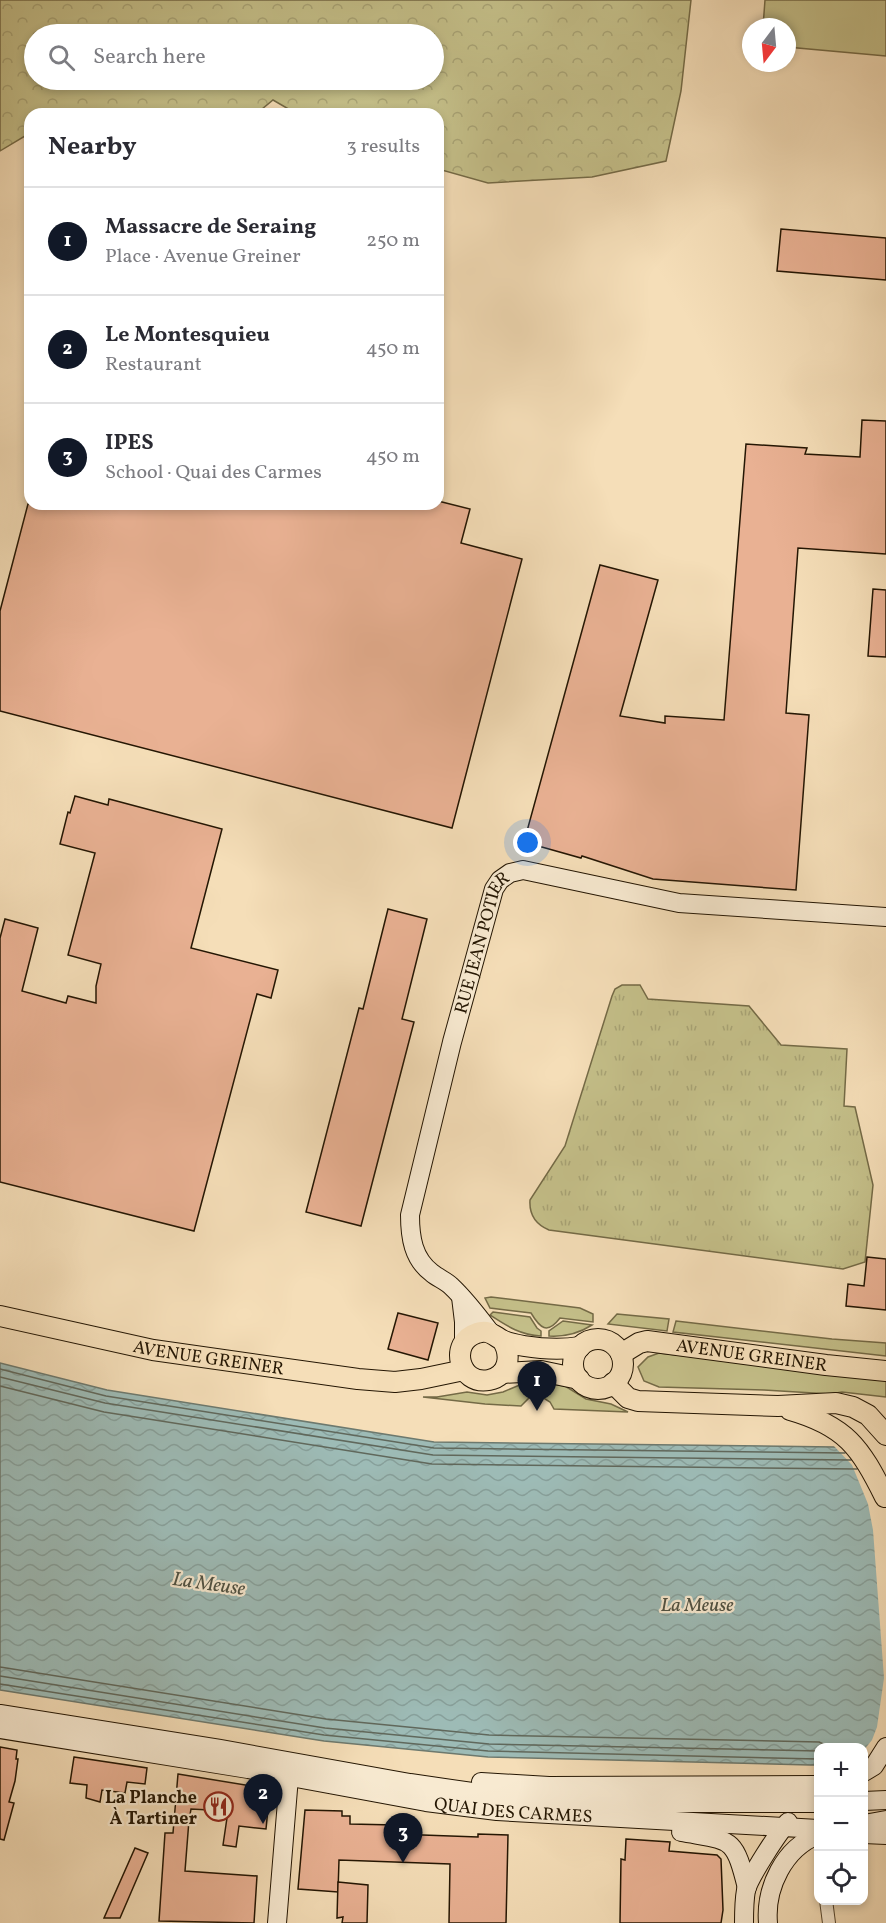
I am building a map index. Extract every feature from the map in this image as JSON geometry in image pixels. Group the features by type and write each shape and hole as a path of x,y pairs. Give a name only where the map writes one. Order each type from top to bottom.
{"main road":[{"name":"RUE JEAN POTIER","path":"496,1336 450,1284 431,1272 419,1260 410,1237 410,1215 475,954 494,889 500,880 510,873 524,870 689,904 886,917"},
{"path":"461,1297 464,1322 462,1357 469,1376 482,1381 490,1380 502,1373 541,1371 579,1379"},
{"name":"AVENUE GREINER","path":"0,1316 153,1350 358,1379 395,1382 421,1379 462,1357"},
{"path":"462,1357 475,1333 496,1336 524,1346 560,1350 580,1347"},
{"path":"496,1336 508,1353 508,1360 502,1373"},
{"path":"594,1339 602,1339 617,1347 621,1354 622,1371 613,1383 599,1388 584,1384 575,1371 573,1363 575,1355 580,1347 594,1339"},
{"name":"AVENUE GREINER","path":"621,1354 632,1346 647,1341 886,1371"},
{"path":"613,1383 628,1398 638,1401 778,1406 836,1403 853,1407 867,1415 886,1435"},
{"path":"778,1406 823,1422 852,1443 867,1463 886,1498"},
{"path":"0,1714 220,1749 384,1779 410,1776 549,1786 814,1797"},
{"name":"QUAI DES CARMES","path":"0,1729 436,1803 497,1811 814,1829"},
{"path":"870,1768 886,1747"},
{"path":"277,1923 289,1777"},
{"path":"744,1923 747,1888 782,1828 798,1811 814,1799"},
{"path":"868,1801 886,1800"},
{"path":"614,1818 717,1838 730,1844 740,1859 747,1888"},
{"path":"868,1823 886,1820"},
{"path":"868,1834 886,1835"},
{"path":"768,1923 768,1901 775,1879 797,1847 814,1838"}],"street":[{"path":"827,1905 829,1923"}],"green space":[{"path":"0,0 691,0 681,91 666,161 592,177 488,183 444,171 444,108 287,108 273,100 263,108 24,108 24,137 0,151"},
{"path":"765,0 886,0 886,56 796,48 796,18 764,18"},
{"path":"622,985 640,985 648,999 749,1006 781,1045 847,1049 844,1106 855,1107 873,1185 865,1262 843,1269 549,1230 537,1222 532,1215 530,1200 565,1146 612,996 615,989"},
{"path":"485,1298 580,1308 593,1314 593,1322 560,1318 547,1328 541,1326 531,1313 490,1308"},
{"path":"493,1312 530,1317 541,1331 541,1336 527,1334 502,1323 490,1315"},
{"path":"617,1314 669,1319 667,1331 608,1324"},
{"path":"563,1321 592,1325 571,1334 549,1336 549,1331"},
{"path":"676,1321 886,1343 886,1356 673,1332"},
{"path":"659,1353 886,1379 886,1397 842,1392 830,1394 659,1387 644,1381 638,1367 648,1357"},
{"path":"543,1383 565,1386 586,1399 611,1404 628,1412 554,1409 550,1402 542,1397"},
{"path":"522,1384 536,1384 535,1397 529,1398 521,1406 423,1397 467,1392 487,1395 503,1392"}],"water":[{"name":"La Meuse","path":"0,1363 107,1390 434,1442 835,1447 886,1445 886,1760 868,1761 868,1743 814,1743 814,1765 488,1757 324,1741 0,1690"}],"pier":[{"path":"886,1442 886,1762 868,1764 868,1745 877,1727 884,1678 873,1530 868,1504 852,1465 833,1445"}],"building":[{"path":"781,229 886,238 886,280 777,271"},
{"path":"862,420 886,421 886,554 798,548 786,713 809,715 796,890 653,879 582,856 581,858 524,842 600,565 658,580 620,716 665,723 665,716 724,720 746,444 807,448 805,454 860,457"},
{"path":"444,502 470,509 461,543 522,559 452,828 0,711 0,611 26,510 444,510"},
{"path":"873,589 886,590 886,657 868,656"},
{"path":"75,796 108,805 109,799 222,829 191,948 278,970 271,998 257,994 194,1231 0,1182 0,938 5,919 38,928 22,991 66,1003 68,996 96,1003 96,986 101,964 68,955 95,853 60,844 68,812 70,813"},
{"path":"388,909 427,919 402,1019 414,1022 361,1226 306,1212 359,1008 363,1009"},
{"path":"867,1257 886,1259 886,1310 846,1306 848,1284 864,1286"},
{"path":"398,1313 438,1323 428,1360 388,1349"},
{"path":"0,1747 17,1750 16,1759 18,1759 9,1802 14,1803 4,1840 0,1839"},
{"path":"74,1757 147,1768 145,1784 127,1782 125,1793 102,1790 100,1802 86,1798 87,1785 70,1783"},
{"path":"178,1774 270,1789 266,1829 239,1826 236,1847 223,1845 228,1811 191,1809 189,1820 185,1871 257,1876 254,1923 159,1921 165,1833 173,1833"},
{"path":"305,1810 342,1811 342,1816 350,1816 350,1824 395,1825 395,1834 478,1837 478,1834 508,1835 506,1923 449,1923 450,1864 339,1860 338,1892 298,1889"},
{"path":"626,1839 670,1842 669,1851 717,1855 721,1859 723,1910 721,1923 620,1923 621,1859 625,1860"},
{"path":"135,1848 148,1853 120,1918 104,1918"},
{"path":"338,1882 368,1885 367,1923 342,1923 343,1917 337,1918"}],"place":[{"name":"Massacre de Seraing","path":"537,1411"},
{"name":"La Planche À Tartiner","path":"218,1807"},
{"name":"Le Montesquieu","path":"263,1824"},
{"name":"IPES","path":"403,1863"}]}
